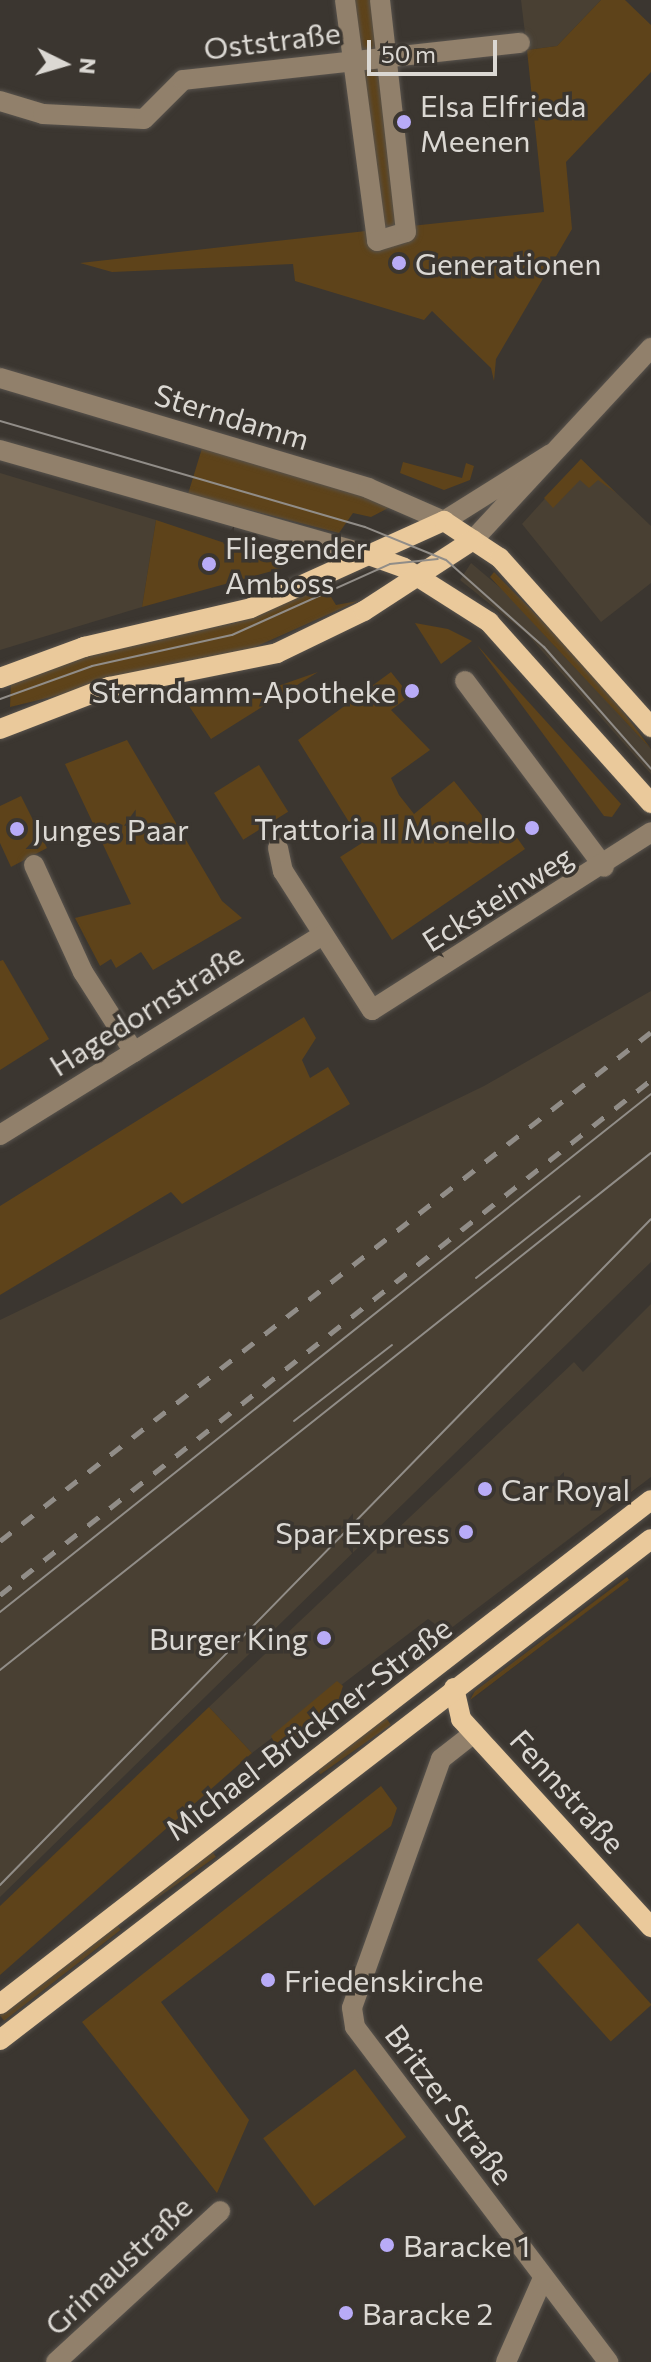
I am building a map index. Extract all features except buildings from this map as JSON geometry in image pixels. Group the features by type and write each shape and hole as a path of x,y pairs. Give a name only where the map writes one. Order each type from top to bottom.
{"main road":[{"name":"Sterndamm","path":"444,521 500,558 651,727"},
{"path":"0,678 122,638 217,620 444,521"},
{"path":"0,729 131,684 277,653 419,577 473,540"},
{"path":"369,555 419,577 489,622 651,803"},
{"name":"Michael-Brückner-Straße","path":"0,2004 651,1500"},
{"name":"Michael-Brückner-Straße","path":"0,2040 651,1539"},
{"path":"454,1688 472,1641"},
{"name":"Fennstraße","path":"454,1688 461,1719 651,1927"}],"street":[{"path":"345,0 377,241 406,232 380,0"},
{"name":"Oststraße","path":"0,101 43,114 144,119 183,80 520,43"},
{"path":"473,540 651,348"},
{"name":"Sterndamm","path":"0,378 368,488 444,521"},
{"path":"0,450 369,555"},
{"path":"444,521 551,454"},
{"path":"465,681 604,867"},
{"name":"Ecksteinweg","path":"323,935 372,1010 604,867 648,834"},
{"path":"278,848 283,871 323,935"},
{"path":"34,865 83,972 134,1052"},
{"name":"Hagedornstraße","path":"0,1135 323,935"},
{"name":"Britzer Straße","path":"474,1733 441,1759 354,2017 543,2278 608,2362"},
{"name":"Grimaustraße","path":"56,2362 220,2211"},
{"path":"506,2362 543,2278"}],"shaded area":[{"path":"351,0 376,0 378,51 362,52"},
{"path":"521,0 601,0 557,46 527,50"},
{"path":"601,0 625,0 651,25 651,72 566,162 572,229 496,359 494,381 491,368 432,311 424,320 295,281 293,264 112,272 80,263 366,231 376,247 404,244 411,226 544,212 527,50 557,46"},
{"path":"377,68 400,224 380,230 361,70"},
{"path":"203,445 396,504 371,517 353,513 339,533 188,494"},
{"path":"581,459 651,526 651,583 601,622 522,524"},
{"path":"581,459 616,493 598,480 589,488 580,480 553,508 544,498"},
{"path":"403,462 462,478 466,463 474,466 470,480 444,490 400,473"},
{"path":"0,473 156,520 142,607 0,650"},
{"path":"156,520 284,563 283,568 142,607"},
{"path":"471,563 523,607 651,749 651,774 527,634 460,580"},
{"path":"494,572 596,675 651,749 490,577"},
{"path":"323,584 336,605 358,601 253,648 10,707 11,681 98,651 234,623"},
{"path":"415,623 448,629 472,641 441,664"},
{"path":"477,645 621,804 612,817 604,816"},
{"path":"318,672 211,739 189,706 258,693"},
{"path":"391,672 410,696 391,710 430,750 391,778 399,795 414,814 454,781 500,838 513,832 525,849 392,940 340,857 362,843 298,740"},
{"path":"127,740 222,901 242,918 153,970 141,952 116,968 111,959 100,966 75,918 131,904 65,764"},
{"path":"259,765 288,812 243,840 214,793"},
{"path":"21,796 47,848 11,867 0,843 0,806"},
{"path":"3,960 49,1039 0,1070 0,961"},
{"path":"651,991 651,1262 0,1897 0,1320 484,1086"},
{"path":"304,1017 316,1038 302,1060 310,1078 328,1067 350,1104 182,1204 171,1192 0,1295 0,1206"},
{"path":"651,1304 651,1477 446,1632 428,1619 252,1753 209,1707 574,1362 583,1372"},
{"path":"627,1577 629,1580 470,1700 475,1691"},
{"path":"337,1681 343,1686 335,1710 279,1752 271,1736"},
{"path":"209,1707 252,1753 0,1975 0,1906"},
{"path":"384,1715 391,1725 320,1774 314,1764"},
{"path":"381,1786 397,1808 391,1826 161,2002 249,2120 217,2193 82,2022"},
{"path":"209,1847 216,1857 122,1923 115,1913"},
{"path":"114,1921 121,1930 4,2021 0,2010"},
{"path":"578,1923 651,2004 611,2042 537,1960"},
{"path":"355,2069 406,2137 314,2206 263,2138"}],"tram line":[{"path":"0,421 365,527 446,560 544,647 651,769"},
{"path":"0,699 92,666 232,635 390,564 438,559"},
{"path":"0,1612 651,1094"},
{"path":"0,1670 651,1153"},
{"path":"476,1278 580,1196"},
{"path":"0,1885 651,1219"},
{"path":"294,1421 392,1345"}],"railway":[{"path":"0,1541 651,1032"},
{"path":"0,1595 651,1080"}],"place":[{"name":"Elsa Elfrieda Meenen","path":"404,122"},
{"name":"Generationen","path":"399,263"},
{"name":"Fliegender Amboss","path":"209,564"},
{"name":"Sterndamm-Apotheke","path":"412,691"},
{"name":"Trattoria Il Monello","path":"532,828"},
{"name":"Junges Paar","path":"17,829"},
{"name":"Car Royal","path":"485,1489"},
{"name":"Spar Express","path":"466,1532"},
{"name":"Burger King","path":"324,1638"},
{"name":"Friedenskirche","path":"268,1980"},
{"name":"Baracke 1","path":"387,2245"},
{"name":"Baracke 2","path":"346,2313"}]}
